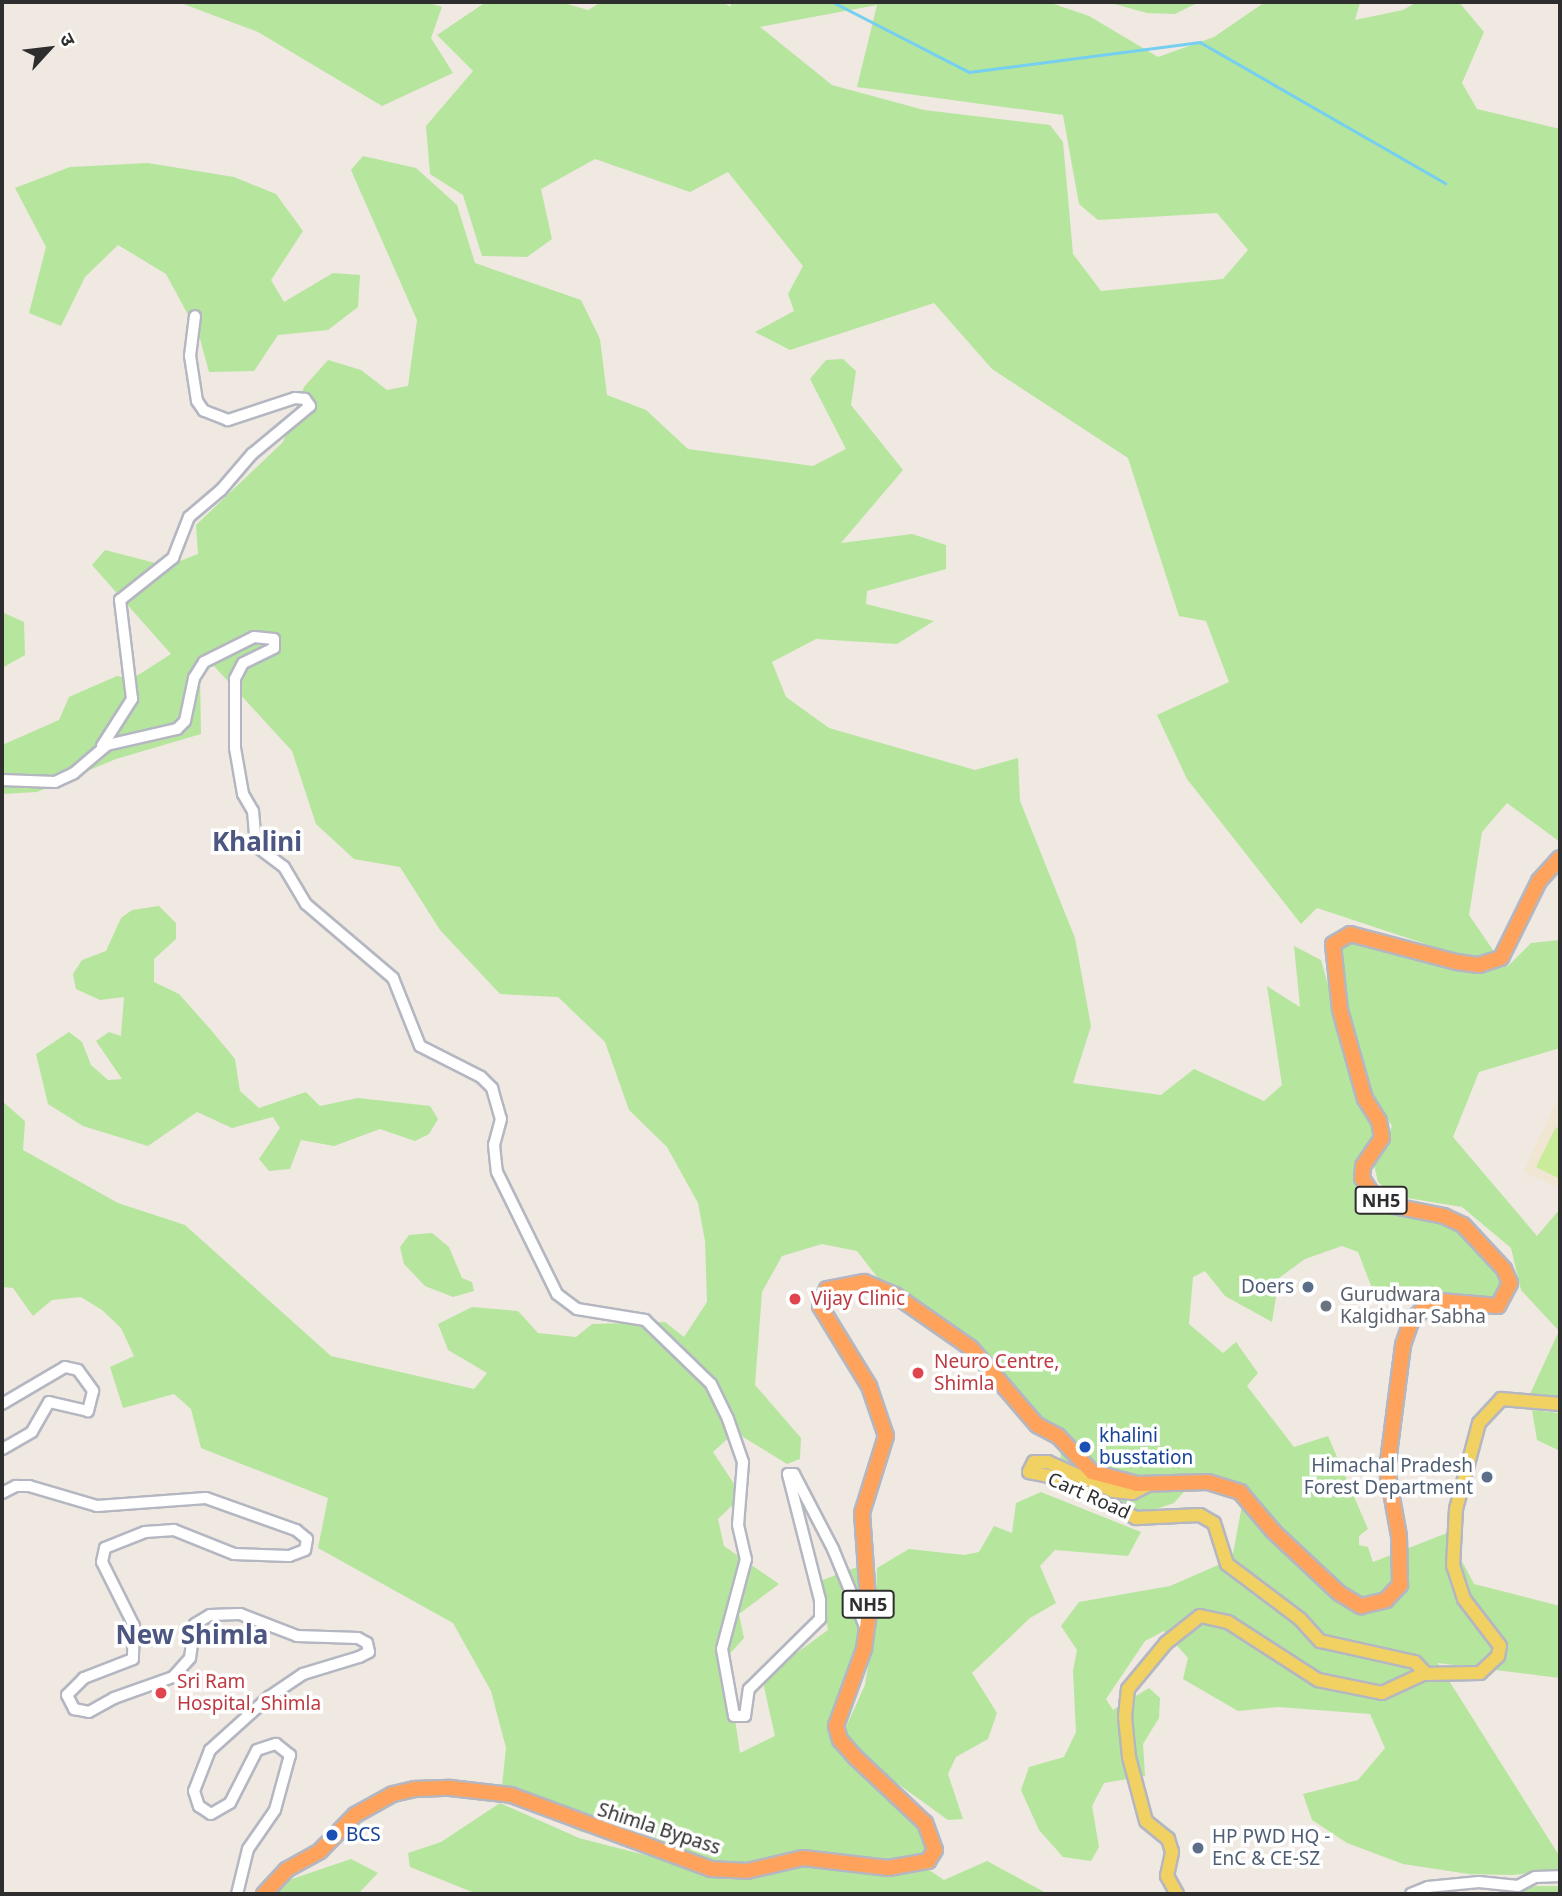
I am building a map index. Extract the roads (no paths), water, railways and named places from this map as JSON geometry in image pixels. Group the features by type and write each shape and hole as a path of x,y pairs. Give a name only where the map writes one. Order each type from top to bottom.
{"highway":[{"name":"Shimla Bypass","path":"264,1894 282,1873 320,1851 355,1815 393,1794 415,1789 511,1795 711,1869 747,1871 803,1858 888,1868 928,1861 935,1850 925,1823 855,1757 840,1740 836,1726 866,1629 862,1513 886,1436 869,1386 820,1306 827,1289 864,1282 895,1295 971,1348 1037,1425 1058,1436 1092,1472 1150,1484 1208,1482 1240,1492 1274,1532 1339,1593 1361,1606 1386,1600 1400,1585 1399,1536 1387,1470 1407,1333 1425,1307 1441,1301 1498,1306 1510,1283 1504,1269 1463,1225 1444,1216 1389,1205 1372,1194 1362,1178 1363,1166 1382,1138 1379,1121 1365,1099 1339,1010 1333,944 1350,934 1468,963 1501,958 1539,881 1560,858"}],"main road":[{"name":"Cart Road","path":"1177,1894 1167,1876 1172,1852 1168,1839 1146,1821 1129,1757 1125,1717 1128,1689 1166,1643 1200,1616 1228,1622 1318,1680 1382,1693 1426,1674 1480,1673 1498,1656 1500,1646 1464,1599 1453,1566 1456,1509 1479,1423 1501,1399 1560,1404"},
{"name":"Cart Road","path":"1150,1484 1132,1493 1113,1491 1048,1462 1034,1462 1029,1472 1054,1477 1136,1518 1200,1515 1214,1523 1227,1564 1300,1619 1320,1641 1415,1662 1426,1674"}],"street":[{"path":"2,780 63,779 100,749 132,699 120,600 173,558 189,517 221,491 248,458 310,406 305,399 295,398 228,420 204,411 197,401 190,356 195,316"},
{"path":"100,749 177,729 185,721 194,678 204,662 254,637 274,639 274,648 243,663 235,679 235,748 243,794 253,814 256,846 284,867 306,904 393,978 420,1046 481,1077 492,1088 501,1119 494,1145 497,1172 557,1294 577,1309 645,1320 711,1384 728,1419 743,1462 738,1525 746,1559 722,1649 734,1716 745,1716 749,1689 820,1619 820,1600 788,1474 794,1474 833,1549 866,1629"},
{"path":"2,1404 65,1367 78,1370 93,1391 88,1411 49,1402 32,1432 2,1448"},
{"path":"2,1493 16,1486 29,1486 97,1506 206,1498 296,1530 307,1539 305,1550 289,1556 234,1554 167,1529 121,1539 105,1548 102,1562 134,1626 133,1659 84,1678 67,1695 74,1709 89,1712 122,1694 173,1678 190,1658 195,1624 210,1615 240,1614 297,1636 358,1638 368,1643 369,1652 303,1674 270,1696 210,1750 194,1791 199,1806 211,1814 230,1803 257,1750 276,1744 290,1755 275,1810 248,1849 237,1894"},
{"path":"1411,1894 1428,1887 1479,1882 1518,1886 1535,1877 1560,1876"}],"waterway":[{"path":"833,2 969,72 1200,42 1445,183"}],"place":[{"name":"Doers","path":"1308,1287"},
{"name":"Vijay Clinic","path":"795,1299"},
{"name":"Gurudwara Kalgidhar Sabha","path":"1326,1306"},
{"name":"Neuro Centre, Shimla","path":"918,1373"},
{"name":"khalini busstation","path":"1085,1447"},
{"name":"Himachal Pradesh Forest Department","path":"1487,1477"},
{"name":"Sri Ram Hospital, Shimla","path":"161,1693"},
{"name":"BCS","path":"332,1835"},
{"name":"HP PWD HQ - EnC & CE-SZ","path":"1198,1848"}],"district":[{"name":"Khalini","path":"257,842"},
{"name":"New Shimla","path":"192,1635"}]}
